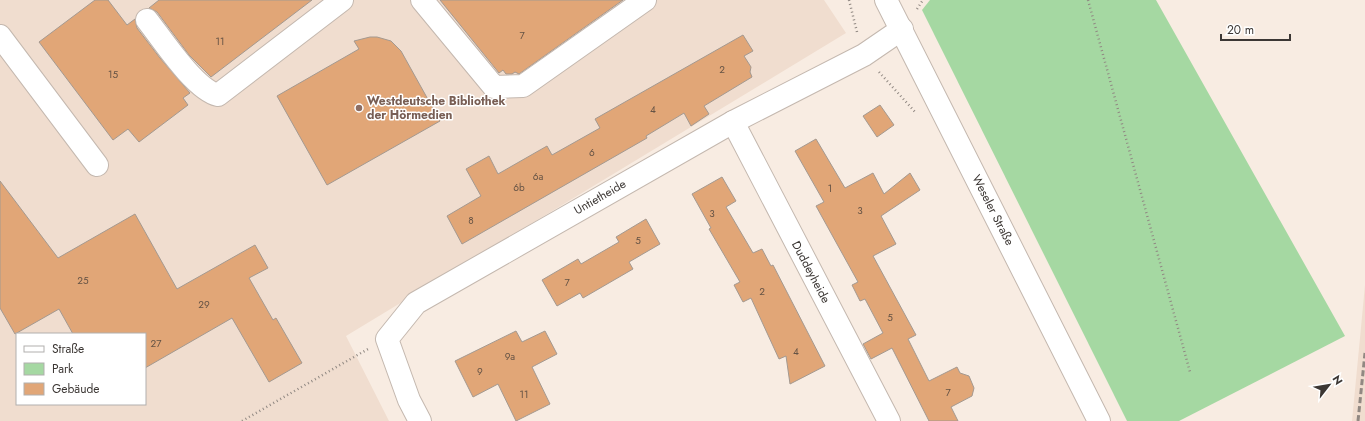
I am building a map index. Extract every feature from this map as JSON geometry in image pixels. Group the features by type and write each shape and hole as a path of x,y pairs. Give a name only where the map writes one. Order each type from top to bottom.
{"street":[{"path":"147,20 190,75 211,94 218,96 342,0"},
{"path":"422,0 494,87 512,88 523,86 645,0"},
{"name":"Weseler Straße","path":"886,0 1099,421"},
{"name":"Untietheide","path":"387,339 416,303 733,122 864,55 902,29"},
{"path":"0,36 97,164"},
{"name":"Duddeyheide","path":"733,122 889,421"},
{"path":"387,339 409,400 420,421"}],"path":[{"path":"848,0 864,55 921,119"},
{"path":"1088,0 1190,372"},
{"path":"242,421 387,339"}],"shaded area":[{"path":"0,0 824,0 846,33 346,336 389,421 0,421"},
{"path":"1365,285 1365,421 1352,421 1360,338"}],"green space":[{"path":"930,0 1156,0 1345,336 1179,421 1127,421 922,10"}],"building":[{"path":"95,0 108,0 127,25 135,19 137,28 190,93 183,98 188,105 139,142 128,129 113,140 39,42"},
{"path":"159,0 312,0 211,77 189,55 157,12 149,8"},
{"path":"440,0 623,0 519,74 515,72 512,74 506,74 503,70 499,73"},
{"path":"743,35 753,51 744,56 751,67 750,72 752,77 704,106 709,114 691,126 684,113 646,136 647,138 462,244 447,216 481,196 466,169 489,156 498,174 547,146 552,155 600,128 595,119"},
{"name":"Westdeutsche Bibliothek der Hörmedien","path":"377,37 391,41 401,51 440,121 327,185 277,96 359,49 354,41"},
{"path":"880,105 894,125 877,137 863,116"},
{"path":"816,139 845,188 873,173 884,194 910,173 920,190 881,216 896,244 873,256 916,335 908,339 929,381 957,367 960,373 969,376 974,388 972,396 951,407 958,421 929,421 892,348 871,359 863,344 883,333 865,299 860,301 852,285 858,282 816,206 824,202 795,151"},
{"path":"722,177 736,201 726,207 753,253 762,249 771,266 773,265 825,366 790,384 786,356 779,359 751,298 743,302 734,285 740,282 709,229 711,228 692,194"},
{"path":"0,181 58,258 135,214 177,289 255,245 268,268 249,278 273,320 276,318 302,363 269,382 232,318 146,367 146,333 72,333 59,309 15,334 0,308"},
{"path":"646,219 660,244 629,262 633,269 583,298 580,293 557,306 542,280 578,259 581,264 619,242 616,237"},
{"path":"516,331 522,342 545,331 557,354 532,367 550,404 516,421 498,384 473,397 455,361"}],"railway":[{"path":"1358,421 1365,353"}],"place":[{"name":"Westdeutsche Bibliothek der Hörmedien","path":"359,108"}]}
